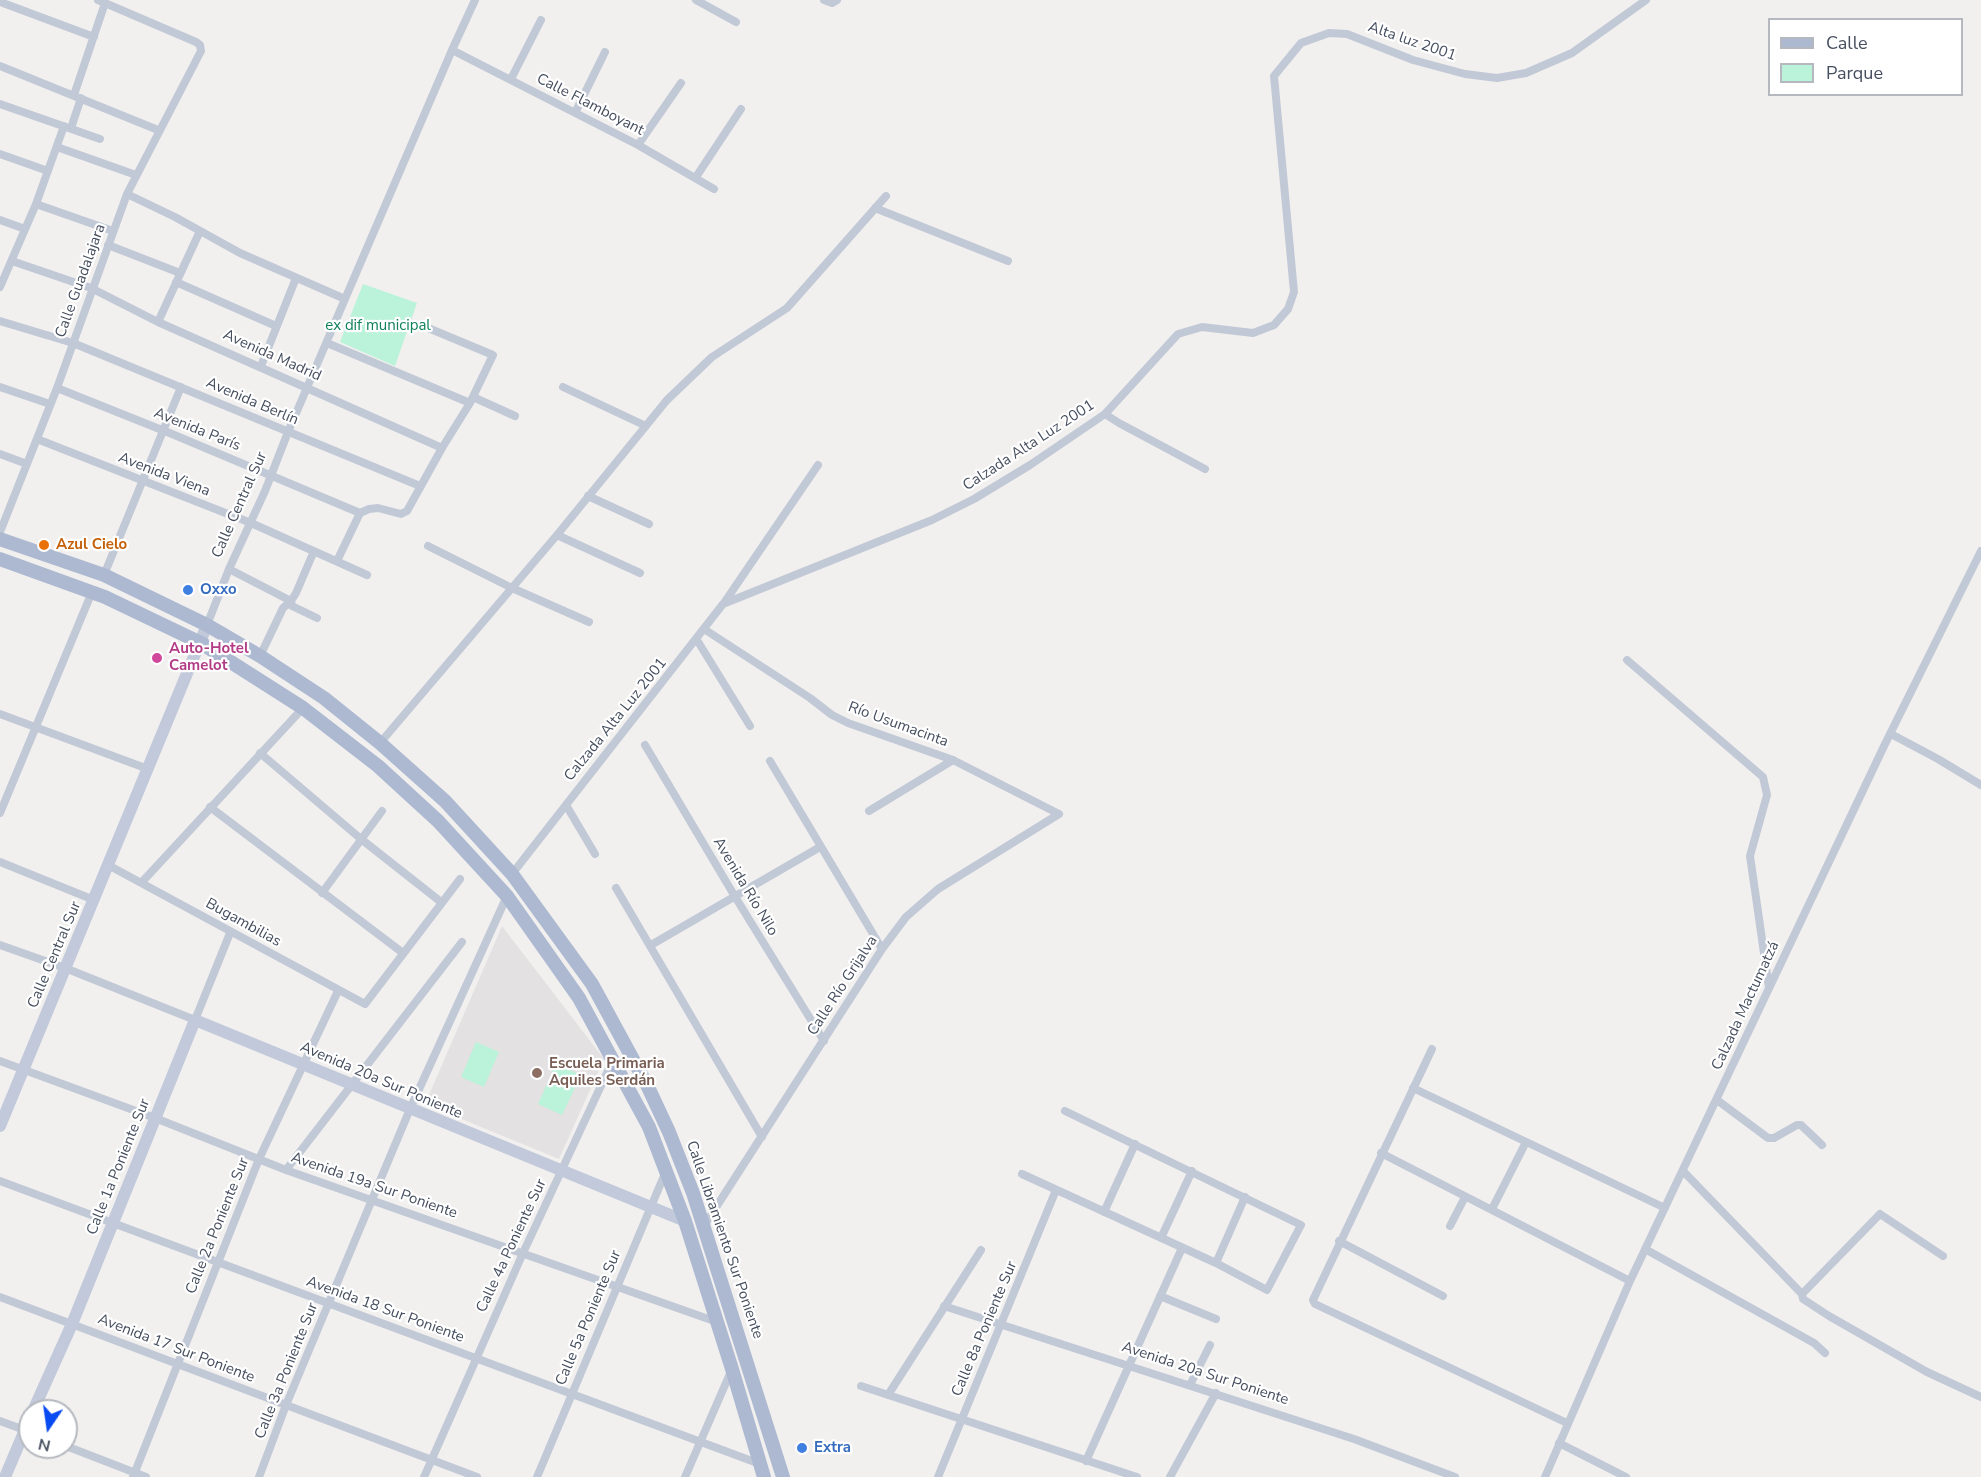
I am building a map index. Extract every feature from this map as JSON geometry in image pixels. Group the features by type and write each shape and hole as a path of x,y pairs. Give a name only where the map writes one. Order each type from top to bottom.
{"main road":[{"name":"Calle Libramiento Sur Poniente","path":"0,539 104,575 207,625 261,656 324,698 380,743 445,801 512,874 592,984 637,1066 669,1132 693,1193 784,1477"},
{"name":"Calle Libramiento Sur Poniente","path":"0,559 92,592 201,643 303,708 378,766 438,821 507,896 579,998 649,1127 685,1221 762,1470"}],"street":[{"name":"Calle Central Sur","path":"0,1126 201,643 229,569 251,523 452,50 476,0"},
{"path":"696,0 736,22"},
{"name":"Alta luz 2001","path":"1274,76 1301,43 1329,33 1347,34 1413,60 1465,74 1497,78 1526,73 1572,53 1646,0"},
{"path":"0,287 78,97 102,2"},
{"name":"Calle Guadalajara","path":"0,532 57,388 127,194 201,51 200,45 102,2"},
{"path":"2,4 94,37"},
{"path":"511,79 541,20"},
{"name":"Calle Flamboyant","path":"452,50 638,145 714,189"},
{"path":"575,113 605,52"},
{"path":"0,66 159,130"},
{"name":"Calzada Alta Luz 2001","path":"512,874 723,604 932,520 974,499 1030,465 1105,414 1178,334 1202,327 1253,333 1274,325 1288,309 1294,292 1274,76"},
{"path":"638,145 681,83"},
{"path":"0,104 100,139"},
{"path":"696,177 741,109"},
{"path":"57,147 136,176"},
{"path":"0,154 48,171"},
{"path":"127,194 175,217 240,253 345,299"},
{"path":"380,743 686,379 712,357 787,308 886,196"},
{"path":"36,204 113,231"},
{"path":"875,208 1008,261"},
{"path":"0,220 25,229"},
{"path":"158,322 200,231"},
{"path":"108,245 180,273"},
{"name":"Avenida Madrid","path":"12,261 92,288 158,322 442,448"},
{"path":"261,366 296,278"},
{"path":"176,282 276,326"},
{"name":"Avenida Berlín","path":"0,321 73,343 420,486"},
{"path":"337,561 360,513 378,508 401,514 407,511 472,400 493,356 421,325"},
{"path":"327,344 515,416"},
{"path":"0,387 50,404"},
{"path":"104,575 181,387"},
{"path":"563,387 645,426"},
{"name":"Avenida París","path":"57,388 271,474 274,479 360,513"},
{"path":"1105,414 1205,469"},
{"name":"Avenida Viena","path":"37,439 251,523 367,575"},
{"path":"0,454 27,464"},
{"path":"723,604 818,465"},
{"path":"588,496 649,524"},
{"path":"557,535 640,573"},
{"path":"428,546 512,588 589,622"},
{"name":"Calzada Mactumatzá","path":"1545,1477 1630,1281 1768,989 1981,550"},
{"path":"261,656 283,608 291,601 314,551"},
{"path":"229,569 291,601 292,606 317,618"},
{"path":"0,813 92,592"},
{"name":"Río Usumacinta","path":"704,629 840,719 953,760 1059,814"},
{"path":"697,640 750,726"},
{"path":"1627,660 1763,777 1767,795 1750,856 1768,989"},
{"path":"142,882 303,708"},
{"path":"0,714 148,769"},
{"path":"1891,734 1981,785"},
{"name":"Avenida Río Nilo","path":"645,745 824,1041"},
{"path":"260,753 361,839 441,902"},
{"path":"868,811 953,760"},
{"path":"770,761 882,949"},
{"path":"566,805 595,854"},
{"path":"210,807 403,953 460,879"},
{"path":"322,893 382,811"},
{"name":"Calle Río Grijalva","path":"704,1227 882,949 906,917 938,889 1059,814"},
{"path":"651,945 820,846"},
{"path":"0,862 94,900"},
{"name":"Bugambilias","path":"108,865 365,1004 403,953"},
{"path":"616,888 762,1137"},
{"name":"Calle 3a Poniente Sur","path":"259,1477 286,1405 410,1109 507,896"},
{"name":"Calle 1a Poniente Sur","path":"38,1399 72,1324 230,933"},
{"path":"286,1170 462,942"},
{"name":"Avenida 20a Sur Poniente","path":"0,945 65,968 195,1020 685,1221"},
{"name":"Calle 2a Poniente Sur","path":"134,1475 259,1159 338,991"},
{"path":"1432,1049 1312,1300 1315,1304 1568,1423"},
{"name":"Calle 4a Poniente Sur","path":"424,1477 475,1358 613,1060"},
{"name":"Avenida 19a Sur Poniente","path":"0,1061 155,1118 286,1170 718,1322"},
{"path":"1413,1088 1665,1208"},
{"path":"1717,1100 1768,1138 1774,1138 1801,1125 1822,1145"},
{"path":"1022,1174 1216,1263 1268,1290 1301,1225 1065,1111"},
{"path":"1492,1209 1526,1142"},
{"path":"1104,1212 1135,1144"},
{"path":"1381,1154 1630,1281"},
{"name":"Calle 5a Poniente Sur","path":"537,1477 667,1170"},
{"path":"1161,1238 1192,1171"},
{"path":"1683,1171 1802,1294 1803,1299 1828,1316 1928,1372 1981,1397"},
{"name":"Avenida 18 Sur Poniente","path":"0,1181 700,1441 762,1470"},
{"name":"Calle 8a Poniente Sur","path":"938,1477 1056,1190"},
{"path":"1216,1263 1245,1197"},
{"path":"1450,1226 1465,1197"},
{"path":"1802,1294 1880,1214 1943,1256"},
{"path":"1339,1241 1443,1296"},
{"path":"1086,1461 1182,1248"},
{"path":"1646,1249 1814,1343 1825,1353"},
{"path":"888,1395 981,1250"},
{"path":"1160,1296 1216,1319"},
{"name":"Avenida 17 Sur Poniente","path":"0,1297 477,1477"},
{"name":"Avenida 20a Sur Poniente","path":"944,1306 1354,1439 1455,1477"},
{"path":"1190,1385 1210,1344"},
{"path":"685,1477 732,1369"},
{"path":"861,1386 1137,1477"},
{"path":"1170,1477 1216,1393"},
{"path":"0,1421 18,1428"},
{"path":"1559,1443 1626,1477"},
{"path":"5,1477 18,1450"},
{"path":"78,1451 134,1475 146,1477"}],"shaded area":[{"path":"502,926 604,1059 559,1159 425,1104"}],"green space":[{"name":"ex dif municipal","path":"363,284 417,303 395,366 340,342"},
{"path":"476,1042 499,1052 484,1087 461,1077"},
{"path":"556,1064 581,1075 562,1115 538,1104"}],"place":[{"name":"Azul Cielo","path":"44,545"},
{"name":"Oxxo","path":"188,590"},
{"name":"Auto-Hotel Camelot","path":"157,658"},
{"name":"Escuela Primaria Aquiles Serdán","path":"537,1073"},
{"name":"Extra","path":"802,1448"}]}
